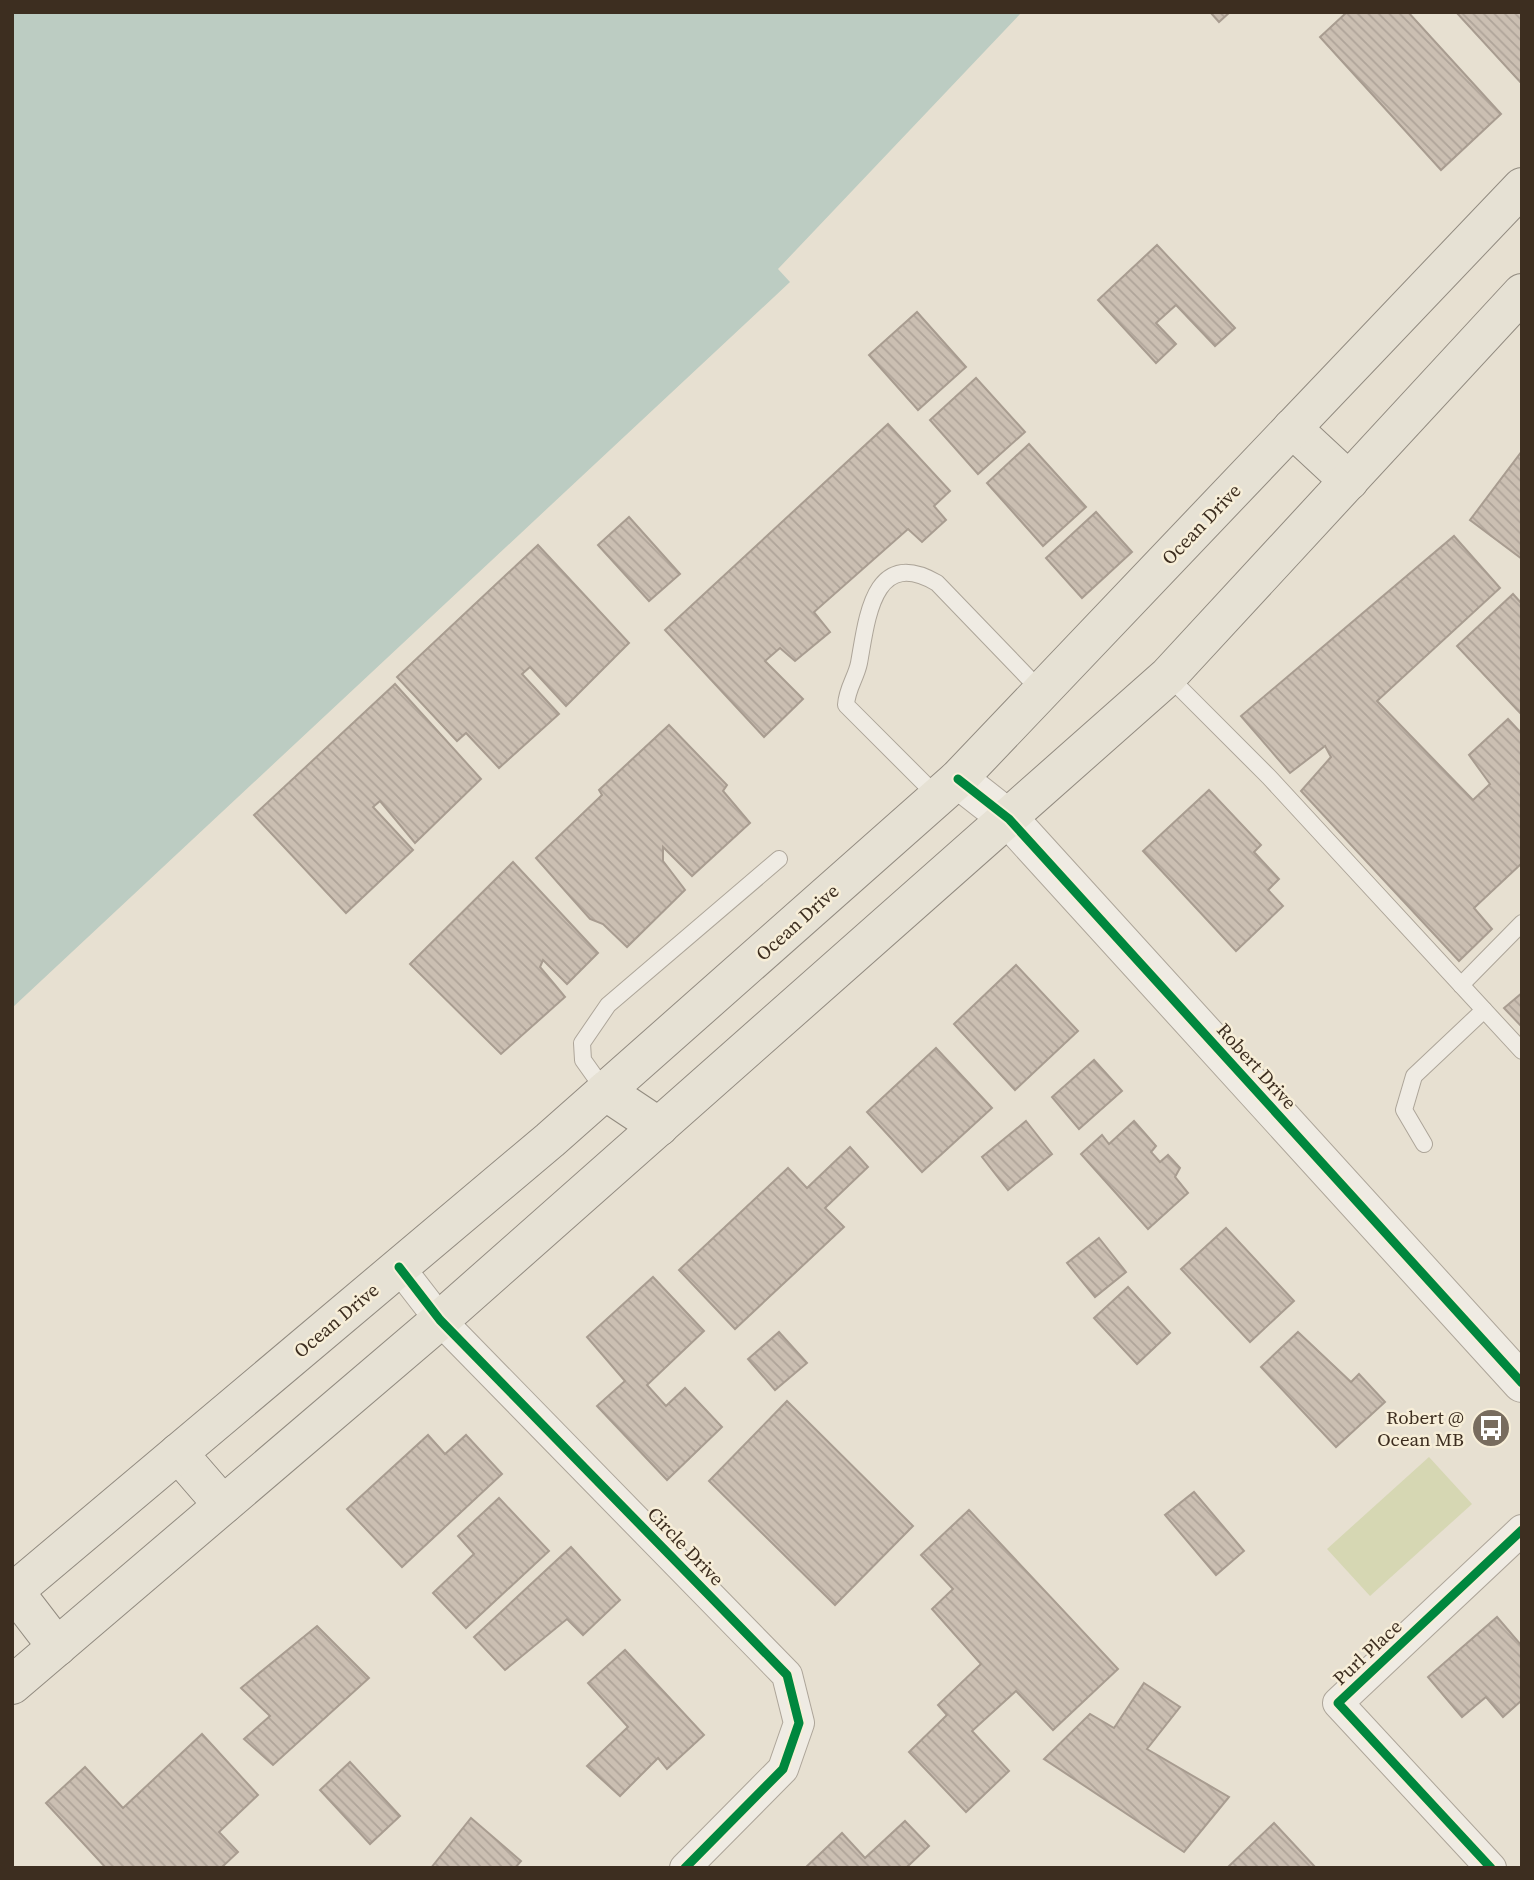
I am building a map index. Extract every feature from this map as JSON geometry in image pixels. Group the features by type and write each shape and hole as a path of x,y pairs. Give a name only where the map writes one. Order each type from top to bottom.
{"main road":[{"name":"Ocean Drive","path":"13,1592 605,1091 948,788 1522,187"},
{"path":"12,1685 440,1320 1168,676 1522,293"},
{"path":"1292,428 1349,481"},
{"path":"605,1091 659,1127"},
{"path":"178,1453 223,1505"},
{"path":"13,1592 57,1647"}],"street":[{"name":"Robert Drive","path":"948,788 1009,819 1522,1384"},
{"name":"Circle Drive","path":"399,1267 440,1320 788,1675 799,1723 783,1769 685,1868"},
{"name":"Purl Place","path":"1491,1868 1338,1703 1522,1530"}],"lane":[{"path":"948,788 846,705 847,691 859,667 865,618 874,594 894,575 919,573 937,583 1042,691"},
{"path":"1168,676 1269,777 1522,1051"},
{"path":"605,1091 583,1060 582,1043 608,1005 779,859"},
{"path":"1461,985 1522,923"},
{"path":"1424,1144 1404,1110 1414,1076 1484,1010"}],"green space":[{"path":"1429,1457 1472,1504 1370,1596 1327,1549"}],"shaded area":[{"path":"12,12 1022,12 778,269 790,282 12,1008"}],"building":[{"path":"1210,12 1230,12 1219,22"},
{"path":"1347,12 1408,12 1501,114 1441,170 1320,37"},
{"path":"1456,12 1522,12 1522,84"},
{"path":"1157,245 1235,328 1215,346 1176,305 1156,323 1176,344 1156,363 1098,300"},
{"path":"917,312 966,367 918,410 869,355"},
{"path":"976,378 1025,432 978,474 930,420"},
{"path":"888,424 950,491 934,506 946,520 922,542 908,529 814,612 830,632 795,661 780,648 765,661 803,699 764,737 665,630"},
{"path":"1029,444 1086,507 1043,546 987,483"},
{"path":"1522,451 1522,559 1470,520"},
{"path":"1096,512 1132,552 1082,598 1046,558"},
{"path":"629,517 680,574 649,601 598,545"},
{"path":"1454,536 1500,588 1377,701 1473,800 1490,784 1469,755 1508,719 1522,734 1522,863 1474,908 1492,929 1459,961 1301,791 1331,757 1325,746 1290,773 1241,716"},
{"path":"538,545 629,643 566,706 530,667 522,674 559,714 499,768 466,733 457,741 397,677"},
{"path":"1513,594 1522,604 1522,715 1457,646"},
{"path":"395,684 481,779 415,843 380,801 373,807 413,850 346,913 254,815"},
{"path":"669,725 727,785 723,791 750,823 692,876 663,847 663,861 685,890 627,947 603,924 590,919 536,858 602,795 599,790"},
{"path":"1209,790 1261,845 1254,852 1279,879 1268,890 1283,906 1236,951 1143,851"},
{"path":"513,862 598,953 567,984 543,960 540,967 565,997 501,1054 410,964"},
{"path":"1016,965 1078,1031 1015,1090 954,1024"},
{"path":"1522,993 1522,1027 1504,1008"},
{"path":"936,1048 992,1108 922,1172 867,1112"},
{"path":"1094,1060 1122,1091 1079,1129 1052,1097"},
{"path":"1026,1121 1052,1154 1008,1190 982,1157"},
{"path":"1134,1121 1156,1146 1151,1152 1160,1162 1168,1155 1180,1168 1175,1177 1188,1193 1148,1229 1081,1154 1102,1135 1109,1144"},
{"path":"850,1147 868,1167 825,1208 844,1227 735,1329 679,1270 788,1168 807,1188"},
{"path":"1226,1228 1294,1301 1250,1342 1181,1269"},
{"path":"1099,1238 1126,1272 1095,1297 1067,1263"},
{"path":"653,1277 704,1331 647,1385 666,1406 685,1388 722,1427 667,1480 597,1406 625,1381 587,1337"},
{"path":"1128,1287 1170,1333 1137,1364 1094,1318"},
{"path":"779,1332 807,1363 775,1390 748,1359"},
{"path":"1298,1332 1351,1382 1359,1374 1385,1402 1336,1447 1261,1367"},
{"path":"787,1401 913,1526 835,1605 709,1481"},
{"path":"428,1435 445,1454 466,1435 502,1474 402,1567 347,1509"},
{"path":"1194,1492 1244,1551 1216,1575 1165,1515"},
{"path":"499,1498 549,1551 466,1628 433,1593 474,1554 458,1536"},
{"path":"969,1510 1118,1669 1053,1730 1016,1691 972,1731 1009,1771 966,1812 909,1752 947,1715 938,1705 981,1664 932,1609 953,1589 921,1555"},
{"path":"571,1547 620,1600 583,1635 567,1619 505,1670 474,1637"},
{"path":"1497,1617 1522,1646 1522,1700 1503,1717 1486,1697 1462,1717 1428,1677"},
{"path":"317,1626 369,1678 273,1765 244,1739 270,1716 241,1688"},
{"path":"625,1650 704,1735 667,1769 658,1758 620,1796 587,1766 628,1727 588,1683"},
{"path":"1144,1683 1180,1707 1147,1749 1229,1797 1184,1852 1044,1759 1090,1714 1114,1728"},
{"path":"202,1734 258,1795 219,1832 238,1852 221,1868 106,1868 46,1803 85,1767 123,1808"},
{"path":"350,1762 400,1816 370,1844 320,1790"},
{"path":"471,1818 521,1861 515,1868 431,1868"},
{"path":"905,1821 929,1846 906,1868 805,1868 842,1833 865,1858"},
{"path":"1274,1823 1316,1868 1227,1868"}],"cycle path":[{"path":"958,779 1009,819 1522,1383"},
{"path":"399,1267 440,1320 787,1675 799,1723 783,1769 685,1868"},
{"path":"1491,1868 1338,1703 1522,1530"}],"place":[{"name":"Robert @ Ocean MB","path":"1491,1428"}]}
